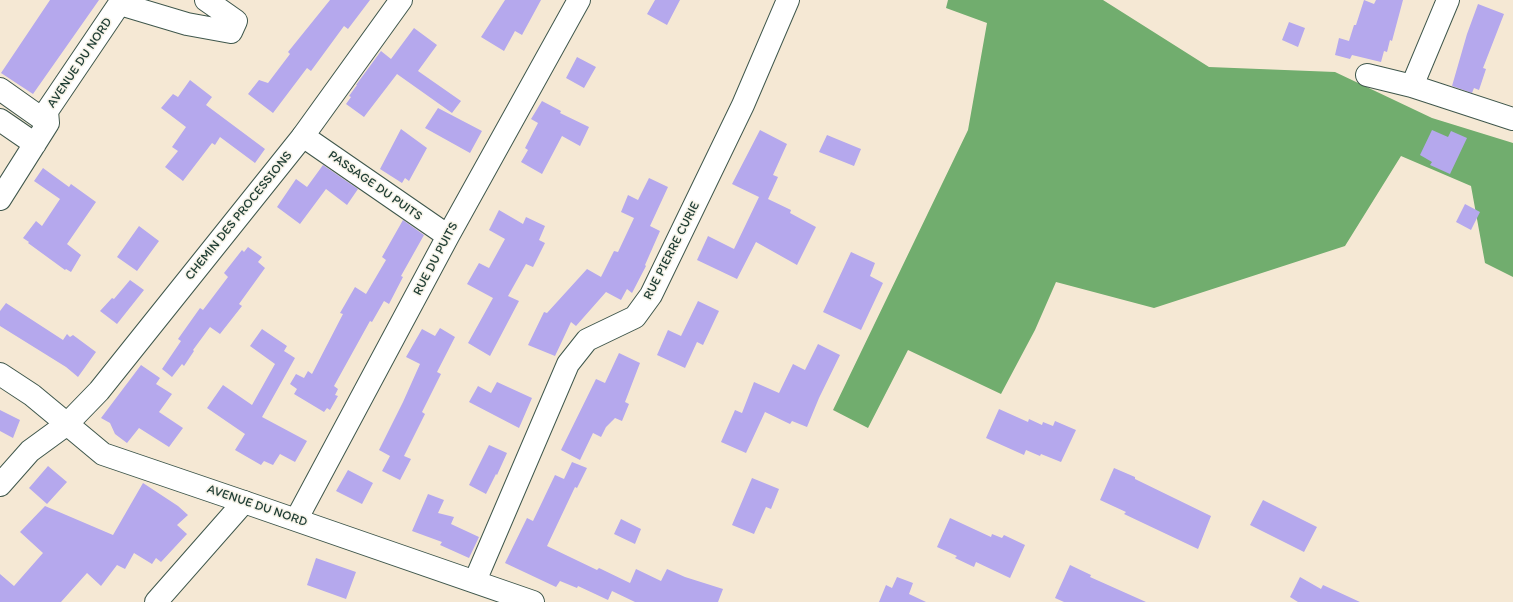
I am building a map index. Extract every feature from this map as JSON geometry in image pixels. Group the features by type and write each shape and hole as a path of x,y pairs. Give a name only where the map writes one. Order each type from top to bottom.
{"street":[{"name":"AVENUE DU NORD","path":"0,198 48,123 46,111 121,2 187,24 231,32 236,21 206,0"},
{"name":"CHEMIN DES PROCESSIONS","path":"0,485 30,451 67,424 99,392 303,136 401,0"},
{"name":"RUE DU PUITS","path":"296,520 448,236 579,0"},
{"name":"RUE PIERRE CURIE","path":"475,581 568,364 587,340 635,317 651,295 744,105 788,0"},
{"path":"1412,86 1448,0"},
{"path":"1367,76 1412,86 1513,119"},
{"name":"AVENUE DU NORD","path":"0,89 48,123"},
{"path":"0,120 35,144"},
{"name":"PASSAGE DU PUITS","path":"303,136 448,236"},
{"name":"AVENUE DU NORD","path":"0,374 32,395 103,454 533,602"},
{"path":"156,602 244,502"}],"green space":[{"path":"948,0 1103,0 1209,67 1335,72 1432,118 1513,143 1513,277 1485,263 1471,186 1401,156 1345,246 1154,308 1056,282 1035,330 1001,394 908,350 868,428 833,410 968,130 987,23 946,8"}],"building":[{"path":"50,0 99,0 33,94 1,73"},
{"path":"330,0 370,0 348,29 344,26 311,71 307,68 273,113 248,94 259,80 268,83 290,54 288,52"},
{"path":"505,0 541,0 522,35 515,31 504,51 481,37"},
{"path":"655,0 680,0 667,25 647,14"},
{"path":"1364,0 1374,4 1376,0 1403,0 1392,41 1390,40 1387,52 1384,51 1381,62 1352,55 1350,59 1335,55 1339,38 1349,41"},
{"path":"1478,4 1504,14 1483,68 1486,69 1479,90 1474,88 1472,93 1452,86 1467,34"},
{"path":"1289,22 1305,28 1298,47 1282,40"},
{"path":"414,28 437,45 418,71 461,101 452,113 397,74 364,117 346,104 351,97 349,96 381,51 391,59"},
{"path":"577,57 596,67 584,88 566,78"},
{"path":"190,80 212,97 206,105 265,149 255,163 220,137 215,145 212,143 183,181 165,167 178,151 172,147 186,127 161,108 173,94 178,97"},
{"path":"542,101 561,111 560,113 589,127 580,146 562,136 542,174 521,162 528,150 525,148 538,123 531,119"},
{"path":"438,108 482,131 470,153 425,128"},
{"path":"401,129 427,148 409,181 405,178 402,183 380,169"},
{"path":"760,130 787,144 773,175 778,177 768,199 791,210 790,213 816,227 797,265 756,242 737,279 697,260 708,236 734,249 759,197 732,184"},
{"path":"1432,130 1448,137 1451,131 1467,138 1450,174 1430,165 1432,162 1420,155"},
{"path":"827,135 861,149 854,166 819,152"},
{"path":"323,165 358,189 347,205 326,189 300,224 277,207 296,179 307,187"},
{"path":"43,168 69,187 71,184 96,202 67,244 81,255 71,272 66,269 65,270 23,238 36,221 42,226 60,199 34,181"},
{"path":"649,178 668,187 650,226 660,231 645,265 646,266 632,293 627,289 621,300 606,292 576,326 571,322 555,356 528,345 544,312 547,313 587,269 601,277 614,251 618,252 634,218 621,212 628,195 638,200"},
{"path":"1465,204 1480,212 1471,230 1456,222"},
{"path":"499,210 523,224 526,217 545,226 539,240 545,243 533,267 526,264 508,296 519,301 490,356 468,343 493,298 467,284 479,263 489,268 505,239 489,230"},
{"path":"403,220 424,235 401,276 403,277 389,304 384,301 372,322 370,321 334,386 338,389 335,395 338,396 330,410 327,408 324,412 294,394 297,389 290,384 296,374 304,378 308,371 312,374 343,314 340,313 355,287 366,294 386,260 382,257"},
{"path":"139,226 159,241 137,271 117,257"},
{"path":"248,247 262,257 258,262 265,268 239,304 242,306 220,334 210,327 193,350 194,351 184,366 182,364 172,377 162,369 181,341 178,339 200,308 203,310 228,277 224,273 242,250 244,252"},
{"path":"851,252 875,263 870,276 883,283 861,330 823,312"},
{"path":"130,280 144,290 117,324 100,311 112,298 114,299"},
{"path":"698,301 719,311 703,345 697,342 685,368 657,355 668,330 681,336"},
{"path":"6,303 63,340 67,334 70,337 73,335 96,352 78,377 66,367 0,326 0,311"},
{"path":"440,328 455,337 437,372 441,374 422,412 425,414 404,456 411,459 400,480 382,471 390,456 379,450 420,364 406,357 422,329 435,336"},
{"path":"262,329 287,346 284,351 295,358 262,417 307,441 295,462 280,454 273,465 264,461 261,465 235,450 245,434 207,408 223,385 252,405 275,364 250,346"},
{"path":"818,344 840,355 807,427 792,421 790,424 765,412 746,453 721,442 735,410 742,413 754,382 779,393 793,364 805,370"},
{"path":"619,353 640,363 625,402 629,404 622,421 615,418 606,427 601,437 593,433 580,460 561,450 596,379 605,383"},
{"path":"141,365 160,378 156,384 172,394 159,412 183,428 169,447 139,428 127,443 115,434 110,423 101,418"},
{"path":"497,382 532,398 519,428 469,402 478,386 491,393"},
{"path":"999,409 1028,422 1029,419 1042,425 1043,422 1053,426 1055,421 1076,430 1061,462 1026,450 1024,455 986,438"},
{"path":"0,410 20,420 13,438 0,431"},
{"path":"489,445 507,453 486,494 469,485"},
{"path":"572,462 587,468 577,488 575,487 547,546 597,570 599,568 630,583 636,569 661,581 667,569 685,577 723,589 718,602 635,602 612,591 608,600 578,586 577,588 560,581 556,587 505,563 527,518 533,521 555,475 564,479"},
{"path":"48,466 67,482 47,504 29,488"},
{"path":"1114,468 1135,477 1135,479 1211,516 1198,549 1124,514 1126,512 1100,500"},
{"path":"348,470 373,483 362,504 336,491"},
{"path":"752,478 779,489 771,509 766,507 754,534 732,525"},
{"path":"143,483 178,506 188,515 177,525 187,534 161,562 156,558 152,564 134,553 125,569 117,565 101,586 87,573 61,602 0,602 0,574 14,586 43,553 20,532 45,506 113,535"},
{"path":"428,494 444,500 438,513 454,517 451,524 479,537 469,558 440,545 442,542 412,531"},
{"path":"1263,500 1317,527 1304,552 1250,525"},
{"path":"950,518 991,537 992,534 1002,538 1004,535 1025,545 1010,578 976,562 974,567 955,558 957,556 937,547"},
{"path":"621,519 641,529 635,544 614,534"},
{"path":"316,558 356,572 346,599 307,585"},
{"path":"1070,565 1091,575 1090,577 1146,602 1064,602 1055,598"},
{"path":"897,577 913,583 909,594 926,602 879,602 886,585 892,588"},
{"path":"1300,577 1321,589 1323,585 1360,602 1298,602 1290,597"}]}
